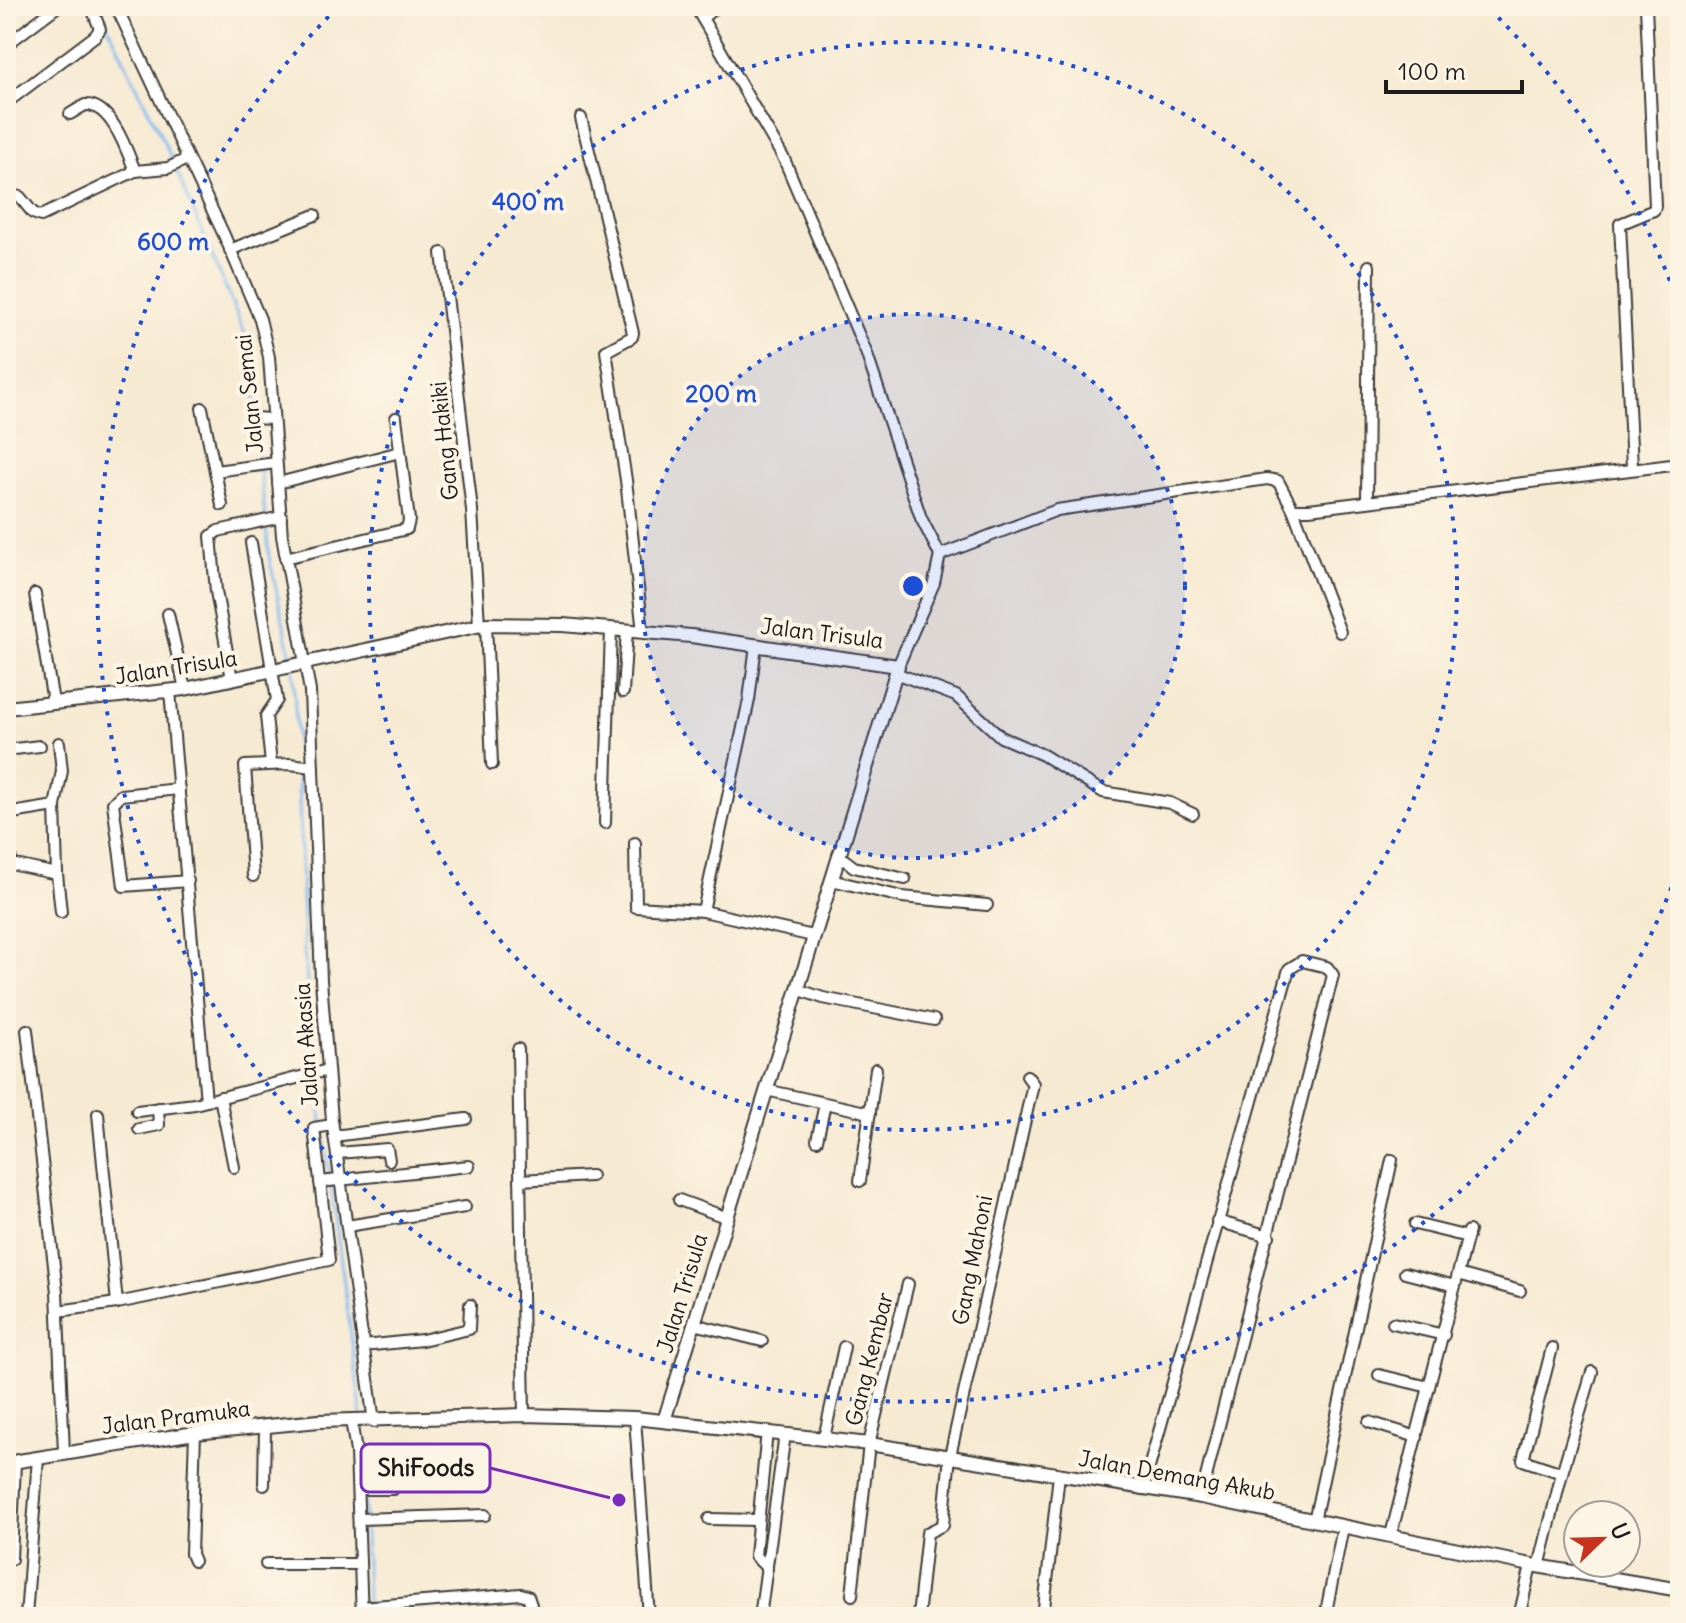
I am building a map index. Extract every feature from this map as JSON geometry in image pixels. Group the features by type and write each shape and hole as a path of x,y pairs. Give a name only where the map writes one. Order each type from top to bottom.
{"street":[{"path":"6,45 58,6"},
{"name":"Jalan Semai","path":"116,6 230,250 265,334 263,419 278,483 277,518 300,664"},
{"path":"695,6 709,12 784,159 866,352 921,518 940,555 934,583 898,670 956,696 1001,737 1043,755 1103,792 1170,803 1193,814"},
{"path":"1632,467 1620,224 1655,206 1646,6"},
{"path":"6,103 99,32 97,8"},
{"path":"70,114 91,104 99,109 124,144 135,171"},
{"path":"581,118 633,333 632,337 606,351 626,480 643,632"},
{"path":"6,194 23,198 29,210 41,216 135,171 168,168 186,159"},
{"path":"230,250 315,215"},
{"name":"Gang Hakiki","path":"442,253 472,510 492,764"},
{"path":"1367,501 1369,266"},
{"path":"202,408 222,505"},
{"path":"285,558 407,529 409,520 396,418"},
{"path":"278,483 400,452"},
{"path":"215,471 271,463"},
{"path":"1300,509 1632,467 1680,464"},
{"path":"940,555 1057,510 1267,479 1278,481 1300,509 1340,632"},
{"path":"232,679 216,591 211,536 277,518"},
{"path":"251,543 277,700 266,716 271,764"},
{"path":"35,594 53,702"},
{"path":"168,614 185,689"},
{"name":"Jalan Trisula","path":"6,708 185,689 483,625 627,630 756,645 898,670 725,1217 664,1421"},
{"path":"605,823 611,629"},
{"path":"623,692 627,630"},
{"path":"703,911 749,700 756,645"},
{"name":"Jalan Akasia","path":"300,664 312,767 322,1071 338,1153 363,1346 366,1519 360,1564 365,1609"},
{"path":"170,691 206,1101"},
{"path":"59,743 62,771 55,806 61,912"},
{"path":"6,750 40,746"},
{"path":"253,876 245,766 312,767"},
{"path":"179,789 121,795 113,803 124,886 188,881"},
{"path":"55,806 6,815 11,864 57,874"},
{"path":"635,843 636,907 703,911 813,936"},
{"path":"838,855 854,867 905,879"},
{"path":"831,880 902,897 987,905"},
{"path":"1143,1489 1289,969 1302,961 1327,967 1333,975 1201,1497"},
{"path":"797,989 823,998 934,1020"},
{"path":"27,1030 58,1311 64,1452"},
{"path":"518,1049 524,1415"},
{"path":"860,1181 876,1069"},
{"path":"137,1111 206,1101 322,1071"},
{"name":"Gang Mahoni","path":"918,1617 927,1533 943,1525 950,1456 1033,1084 1027,1076"},
{"path":"766,1090 870,1113"},
{"path":"220,1097 234,1167"},
{"path":"817,1140 825,1104"},
{"path":"139,1129 159,1125 158,1108"},
{"path":"98,1114 117,1303"},
{"path":"58,1311 117,1303 329,1260 314,1139 316,1126 332,1128 466,1119"},
{"path":"338,1153 387,1149 389,1160"},
{"path":"1314,1521 1392,1160"},
{"path":"320,1182 469,1166"},
{"path":"520,1180 591,1176"},
{"path":"679,1200 725,1217"},
{"path":"347,1226 465,1207"},
{"path":"1217,1221 1269,1236"},
{"path":"1391,1535 1468,1234 1415,1224"},
{"path":"1405,1273 1455,1286"},
{"path":"1458,1274 1520,1291"},
{"name":"Gang Kembar","path":"852,1595 869,1444 908,1284"},
{"path":"363,1346 422,1340 469,1329 470,1305"},
{"path":"1393,1323 1444,1335"},
{"path":"694,1324 762,1341"},
{"path":"824,1438 844,1347"},
{"path":"1552,1348 1523,1460 1562,1473"},
{"path":"1519,1617 1592,1372"},
{"path":"1379,1375 1429,1387"},
{"name":"Jalan Pramuka","path":"11,1462 195,1433 265,1427 524,1415 664,1421"},
{"path":"635,1418 649,1617"},
{"name":"Jalan Demang Akub","path":"664,1421 869,1444 1201,1497 1535,1566 1680,1590"},
{"path":"1369,1422 1417,1437"},
{"path":"264,1485 265,1427"},
{"path":"767,1431 755,1556 767,1568"},
{"path":"194,1561 191,1554 195,1433"},
{"path":"760,1617 785,1434"},
{"path":"26,1617 38,1458"},
{"path":"11,1462 11,1559"},
{"path":"1043,1617 1068,1476"},
{"path":"364,1490 393,1489 398,1479"},
{"path":"366,1519 485,1515"},
{"path":"709,1519 758,1520"},
{"path":"1325,1617 1343,1527"},
{"path":"266,1564 360,1564"},
{"path":"365,1609 521,1594 528,1596 531,1605"}],"waterway":[{"path":"101,12 170,155 250,346 259,460"},
{"path":"260,468 265,516"},
{"path":"266,524 269,557 292,661"},
{"path":"293,669 298,761"},
{"path":"298,769 304,952 316,1068"},
{"path":"316,1076 362,1417"},
{"path":"362,1425 364,1485"},
{"path":"364,1493 367,1605"}],"place":[{"name":"ShiFoods","path":"619,1500"}]}
